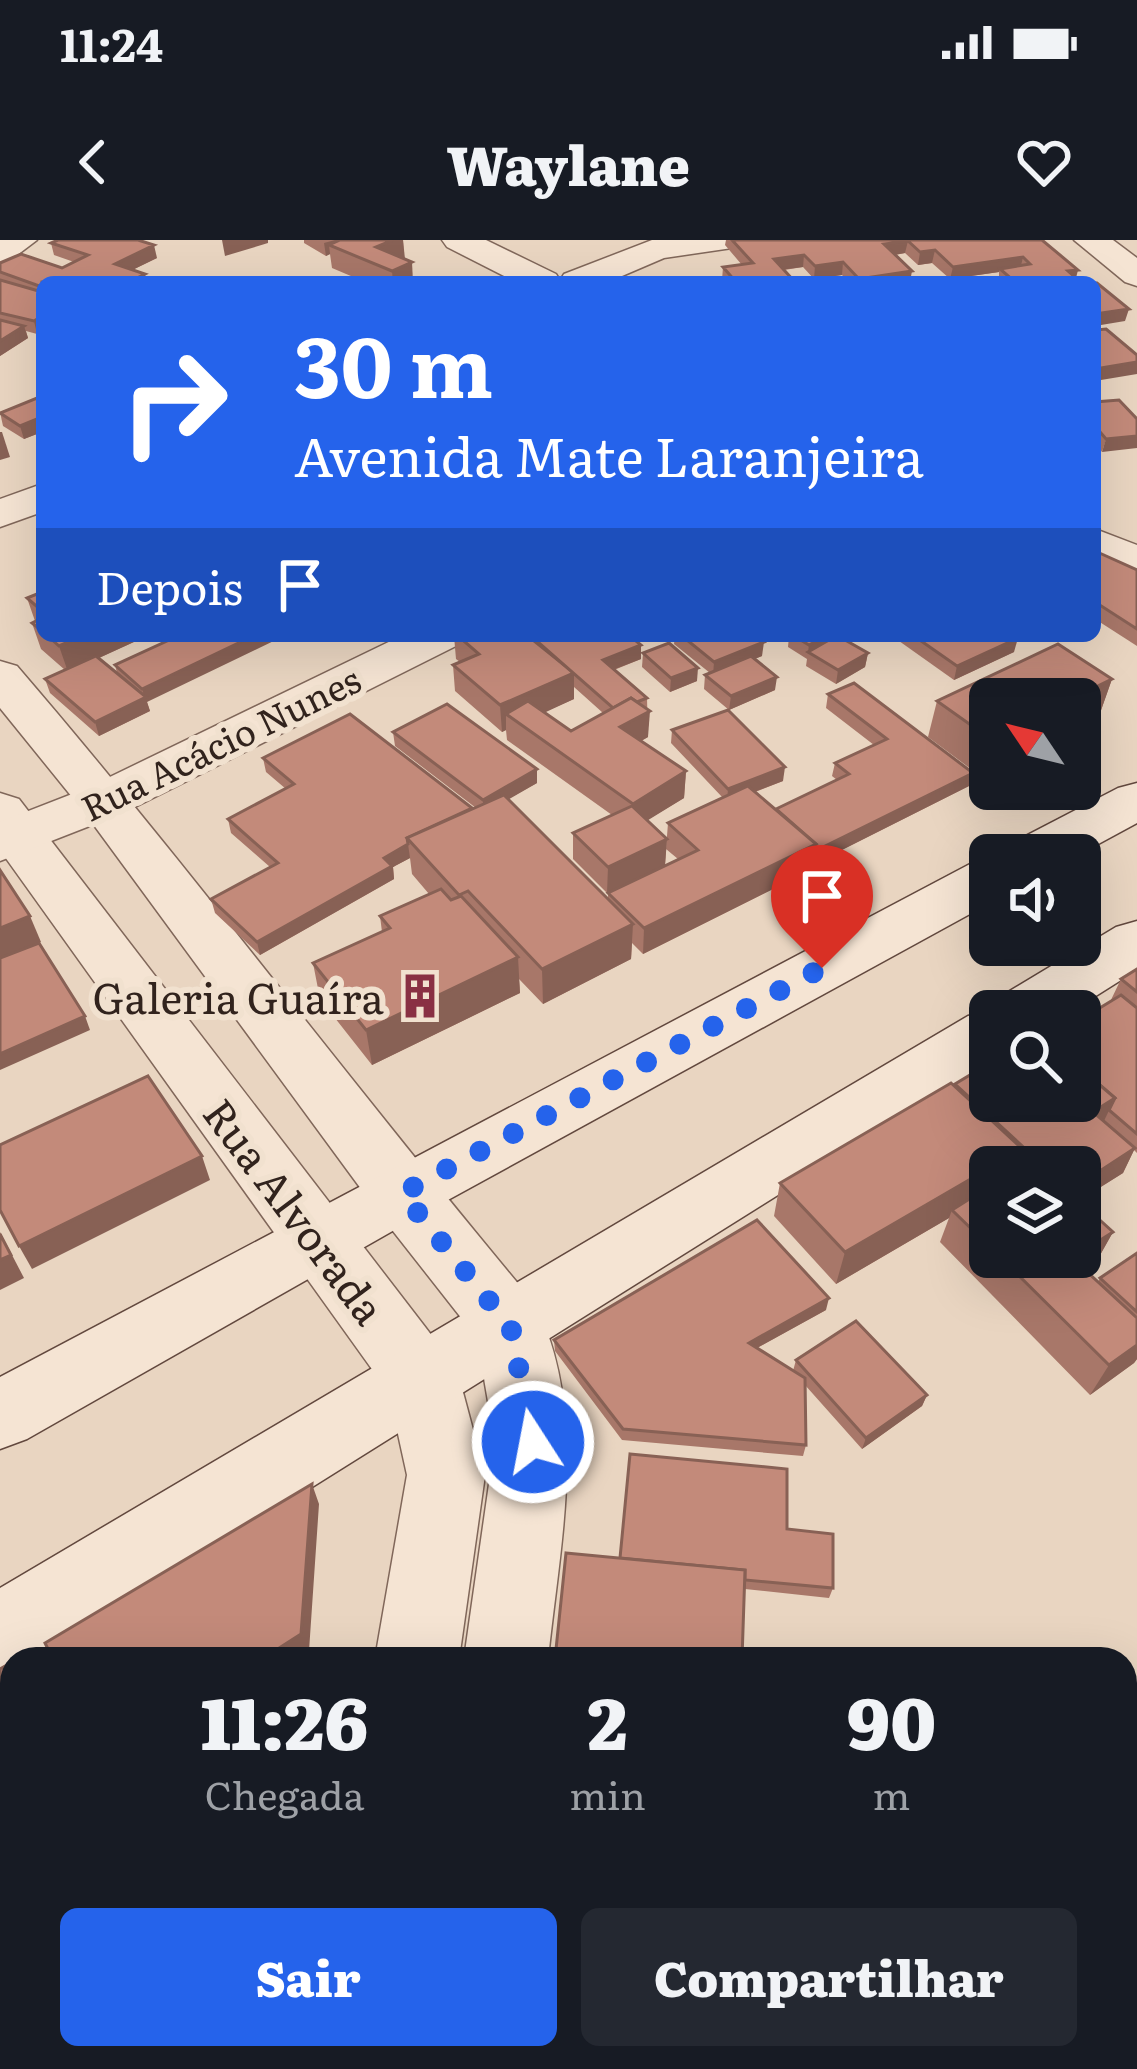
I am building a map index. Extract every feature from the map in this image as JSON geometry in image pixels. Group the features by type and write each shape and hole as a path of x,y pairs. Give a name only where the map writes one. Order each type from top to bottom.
{"street":[{"path":"0,252 20,240"},
{"path":"459,240 531,276"},
{"path":"590,276 653,245 727,240"},
{"path":"1091,240 1137,275"},
{"path":"653,245 676,276"},
{"path":"0,514 36,499"},
{"path":"1101,545 1137,562"},
{"name":"Rua Acácio Nunes","path":"6,830 104,801 427,642"},
{"path":"0,676 104,801 402,1193 511,1328 533,1442 507,1647"},
{"path":"1073,834 1137,800"},
{"name":"Rua Alvorada","path":"6,830 424,1381 446,1475 419,1647"},
{"path":"0,1415 969,889"},
{"path":"1059,990 1137,942"},
{"path":"0,1635 969,1045"}],"building":[{"path":"138,240 154,245 115,264 145,274 141,276 36,276 36,285 0,272 0,263 21,254 62,268 88,255 51,243"},
{"path":"340,240 393,240 376,247 412,262 392,271 329,245"},
{"path":"732,240 1042,240 1078,270 1068,271 1074,276 1008,276 1000,269 1030,264 1023,257 953,267 935,250 920,252 908,241 884,244 912,271 879,276 856,276 843,262 815,266 804,255 774,259 790,276 731,276 723,267 753,263"},
{"path":"0,280 36,290 36,320 0,313"},
{"path":"1101,286 1129,309 1101,313"},
{"path":"0,320 24,326 0,341"},
{"path":"1101,329 1137,355 1137,362 1101,368"},
{"path":"36,398 36,419 20,426 0,413"},
{"path":"1119,400 1137,419 1137,436 1106,439 1101,433 1101,402"},
{"path":"1101,554 1137,570 1137,629 1101,606"},
{"path":"165,642 240,642 142,689 115,665"},
{"path":"465,642 535,642 574,673 500,705 453,665 479,654"},
{"path":"538,642 641,645 603,660 647,698 637,702 631,698 613,708"},
{"path":"689,642 764,642 714,662"},
{"path":"826,642 849,642 868,653 838,670 808,652"},
{"path":"923,642 1009,642 957,666"},
{"path":"669,643 698,668 671,678 643,653"},
{"path":"1058,644 1112,679 1101,684 1101,678 986,678"},
{"path":"96,656 146,697 95,722 45,679"},
{"path":"751,656 777,677 731,696 705,675"},
{"path":"854,683 969,770 969,775 815,851 816,844 776,809 849,774 835,763 887,739 828,694"},
{"path":"969,686 969,724 937,701"},
{"path":"631,698 650,711 620,727 686,771 633,804 506,714 528,701 571,731"},
{"path":"447,704 537,769 483,800 393,732"},
{"path":"728,710 785,767 728,789 672,730"},
{"path":"350,714 472,808 407,838 408,844 384,858 392,866 257,942 211,899 278,863 228,819 294,784 263,758"},
{"path":"748,786 816,844 644,928 608,893 698,850 668,823"},
{"path":"504,795 633,924 542,969 468,891 459,895 407,838"},
{"path":"632,806 667,839 608,867 573,833"},
{"path":"0,870 30,916 0,928"},
{"path":"441,889 451,900 461,896 518,957 366,1030 313,963 390,928 380,916"},
{"path":"39,943 85,1016 0,1054 0,958"},
{"path":"1137,969 1137,992 1121,979"},
{"path":"1121,995 1137,1008 1137,1134 1109,1110 1115,1098 1101,1086 1101,1007"},
{"path":"148,1076 202,1156 19,1246 0,1210 0,1145"},
{"path":"969,1076 969,1097 955,1084"},
{"path":"951,1083 969,1100 969,1122 993,1122 1019,1146 969,1146 969,1180 845,1252 780,1183"},
{"path":"1101,1086 1115,1098 1101,1107"},
{"path":"1101,1119 1135,1148 1101,1170 1101,1146 1022,1146 996,1122"},
{"path":"969,1199 969,1227 952,1210"},
{"path":"757,1220 829,1298 749,1343 805,1378 806,1445 623,1429 554,1340"},
{"path":"1101,1221 1113,1232 1101,1240"},
{"path":"0,1234 11,1255 0,1260"},
{"path":"1137,1253 1137,1312 1100,1278"},
{"path":"1021,1278 1094,1278 1137,1318 1137,1345 1109,1365"},
{"path":"856,1321 927,1395 866,1438 796,1360"},
{"path":"630,1454 787,1469 787,1529 833,1534 833,1588 745,1580 745,1570 620,1558"},
{"path":"312,1484 301,1634 281,1647 47,1647 45,1643"},
{"path":"566,1553 745,1570 742,1647 556,1647"}],"place":[{"name":"Galeria Guaíra","path":"420,996"}],"route":[{"path":"533,1442 511,1328 402,1193 822,968"}]}
